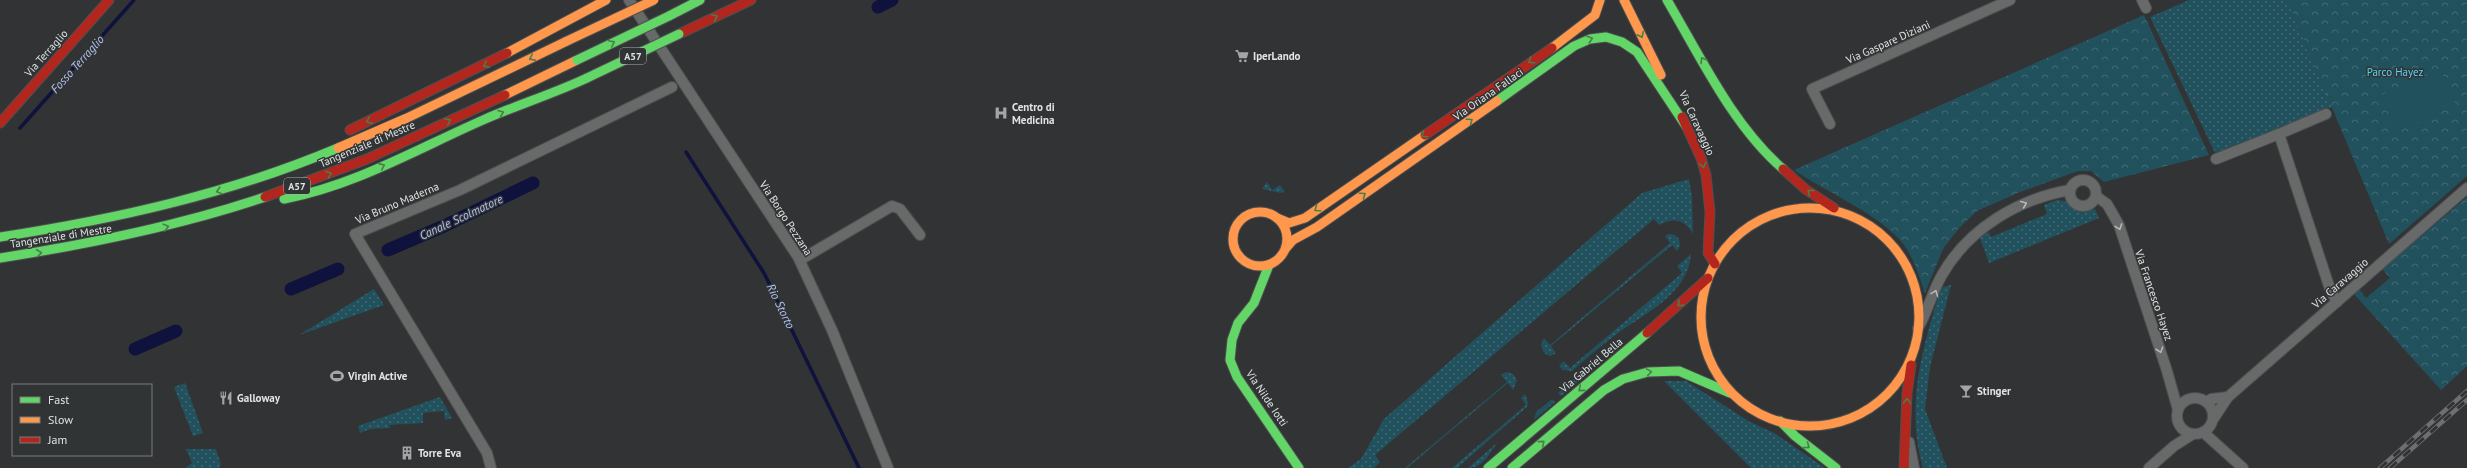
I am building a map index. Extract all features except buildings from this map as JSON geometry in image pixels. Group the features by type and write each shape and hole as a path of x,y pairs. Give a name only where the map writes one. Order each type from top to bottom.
{"main road":[{"name":"Via Terraglio","path":"0,123 109,0"},
{"path":"340,134 495,60 557,25 606,0"},
{"name":"Tangenziale di Mestre","path":"0,237 114,218 243,184 368,136 654,0"},
{"name":"Tangenziale di Mestre","path":"0,258 108,241 251,202 376,155 700,0"},
{"name":"A57","path":"251,202 313,194 380,167 485,119 587,78 750,0"},
{"name":"Via Oriana Fallaci","path":"1277,218 1289,223 1305,218 1582,27 1595,15 1600,0"},
{"name":"Via Caravaggio","path":"1624,0 1701,158 1706,175 1710,212 1708,253 1715,264"},
{"path":"1667,0 1737,115 1759,147 1798,183 1843,213 1871,227 1894,248 1903,260 1915,289 1918,328 1908,384 1904,468"},
{"name":"Via Oriana Fallaci","path":"1286,248 1293,240 1317,227 1574,46 1591,38 1612,38 1627,44 1637,52 1686,126"},
{"name":"A57","path":"243,184 283,159"},
{"path":"1734,394 1715,369 1704,340 1702,309 1708,278 1715,264 1735,238 1762,219 1778,213 1810,208 1843,213"},
{"path":"1245,262 1253,265 1269,265 1279,258 1286,248 1286,232 1277,218 1264,212 1249,214 1237,225 1234,233 1235,250 1254,274 1258,296"},
{"name":"Via Nilde Iotti","path":"1269,265 1258,296 1238,323 1232,340 1230,360 1237,377 1299,468"},
{"name":"Via Gabriel Bella","path":"1488,468 1637,342 1708,278"},
{"path":"1512,468 1604,390 1623,379 1648,372 1679,371 1696,376 1734,394 1758,412 1780,421 1800,425 1821,425 1841,421 1860,413 1877,402 1892,388 1904,372 1913,353"},
{"path":"1780,421 1795,436 1836,468"}],"street":[{"name":"Via Borgo Pezzana","path":"628,0 800,260 832,330 888,468"},
{"name":"Via Gaspare Diziani","path":"1830,124 1812,89 2010,0"},
{"name":"Via Bruno Maderna","path":"491,468 487,453 355,234 460,190 672,87"},
{"path":"2216,159 2326,114"},
{"path":"2279,134 2330,289 2337,302"},
{"path":"1918,328 1941,277 1953,258 1973,237 1989,223 2022,204 2070,190 2077,182 2084,180 2092,184 2096,196 2088,206 2080,207 2073,202 2070,190"},
{"name":"Via Caravaggio","path":"2203,432 2212,424 2214,418 2228,397 2467,188"},
{"name":"Via Francesco Hayez","path":"2096,196 2108,204 2119,225 2178,410"},
{"path":"800,260 892,206 900,209 920,235"},
{"name":"Via Caravaggio","path":"2178,410 2185,400 2191,398 2196,397 2207,402 2212,399 2228,397"},
{"path":"2207,402 2211,407 2214,418"},
{"path":"2174,446 2180,427 2178,422 2178,410"},
{"path":"1906,421 1914,468"},
{"path":"2180,427 2193,434"},
{"path":"2149,468 2174,446 2193,434 2203,432 2243,468"}],"green space":[{"path":"2189,0 2287,0 2332,107 2215,153 2150,17"},
{"name":"Parco Hayez","path":"2287,0 2467,0 2467,176 2389,244"},
{"path":"2144,15 2209,155 2104,182 2091,171 2078,171 2020,192 1977,211 1959,228 1943,249 1925,293 1910,255 1902,242 1896,236 1860,209 1794,170"},
{"path":"2440,70 2456,105 2396,132 2381,95"},
{"path":"1689,179 1692,197 1693,234 1682,222 1674,220 1664,222 1659,225 1654,219 1375,455 1380,462 1374,468 1348,468 1361,459 1384,419 1642,193"},
{"path":"1267,182 1272,190 1280,185 1285,192 1281,193 1262,189"},
{"path":"2467,197 2467,366 2441,390 2354,294 2359,289 2366,298 2390,278 2382,269"},
{"path":"2057,200 2065,201 2080,212 2095,209 2099,218 1989,263 1980,238 1989,232 1991,237 2047,214 2044,205"},
{"path":"1669,234 1678,237 1680,245 1677,251 1672,245 1551,346 1556,353 1550,356 1544,353 1541,345 1544,338 1550,345 1670,243 1665,236"},
{"path":"1691,254 1688,268 1682,281 1662,302 1608,340 1572,371 1563,370 1559,366 1564,361 1570,368 1682,273 1677,266"},
{"path":"1951,285 1930,367 1925,409 1947,468 1923,468 1918,445 1916,423 1918,380 1927,338 1939,294 1943,287"},
{"path":"374,289 384,305 299,335"},
{"path":"1506,372 1513,374 1517,380 1513,390 1508,383 1407,468 1405,468 1507,382 1501,375"},
{"path":"1575,378 1583,378 1561,396 1558,393"},
{"path":"1664,381 1686,381 1750,422 1776,434 1825,468 1751,468"},
{"path":"185,383 203,433 193,436 174,387"},
{"path":"1525,394 1528,402 1527,407 1457,468 1452,468 1526,405 1521,398"},
{"path":"440,397 452,418 445,420 444,411 423,413 423,423 389,425 390,428 370,429 360,433 358,426"},
{"path":"1552,399 1555,402 1534,420 1536,412"},
{"path":"1498,442 1482,463 1468,468"},
{"path":"186,449 216,449 221,465 219,468 185,468 192,463"}],"waterway":[{"name":"Fosso Terraglio","path":"20,128 134,0"},
{"name":"Canale Scolmatore","path":"878,7 892,0"},
{"name":"Rio Storto","path":"686,152 764,273 859,468"},
{"name":"Canale Scolmatore","path":"388,250 444,226 533,183"},
{"name":"Canale Scolmatore","path":"291,289 338,269"},
{"name":"Canale Scolmatore","path":"135,349 176,331"}],"railway":[{"path":"2380,468 2467,391"},
{"path":"2390,468 2467,400"}],"traffic: fast":[{"path":"669,16 700,0"},
{"path":"1667,0 1705,67 1733,111 1765,152 1783,169"},
{"path":"577,60 669,16"},
{"path":"587,78 679,34"},
{"path":"1497,101 1574,46 1590,39 1606,37 1622,42 1637,52 1686,126"},
{"path":"284,199 311,193 336,185 386,165 483,120 587,78"},
{"path":"0,237 129,213 214,192 256,179 338,148"},
{"path":"0,258 67,247 134,233 200,217 265,197"},
{"path":"1269,265 1254,303 1238,323 1232,340 1230,360 1237,377 1299,468"},
{"path":"1488,468 1647,333"},
{"path":"1512,468 1604,390 1623,379 1648,372 1679,371 1730,393"},
{"path":"1780,421 1795,436 1836,468"}],"traffic: slow":[{"path":"507,53 606,0"},
{"path":"567,41 654,0"},
{"path":"1552,48 1595,15 1600,0"},
{"path":"1624,0 1661,75"},
{"path":"338,148 407,118 567,41"},
{"path":"505,95 577,60"},
{"path":"1286,248 1293,240 1317,227 1497,101"},
{"path":"1277,218 1289,223 1305,218 1425,135"},
{"path":"1810,208 1831,210 1852,217 1861,221 1887,240 1906,266 1910,275 1917,296 1919,317 1917,338 1910,359 1906,368 1887,394 1861,413 1852,417 1831,424 1810,426 1789,424 1768,417 1759,413 1733,394 1714,368 1710,359 1703,338 1701,317 1703,296 1710,275 1714,266 1733,240 1759,221 1768,217 1789,210 1810,208"},
{"path":"1260,212 1270,214 1279,220 1285,229 1287,239 1285,249 1279,258 1270,264 1260,266 1250,264 1241,258 1235,249 1233,239 1235,229 1241,220 1250,214 1260,212"}],"traffic: jam":[{"path":"0,123 109,0"},
{"path":"679,34 751,0"},
{"path":"1425,135 1552,48"},
{"path":"350,130 507,53"},
{"path":"265,197 367,159 505,95"},
{"path":"1682,117 1701,158 1706,175 1710,212 1708,253 1715,264"},
{"path":"1783,169 1805,189 1834,208"},
{"path":"1647,333 1708,278"},
{"path":"1904,468 1907,393 1911,365"}],"place":[{"name":"IperLando","path":"1242,56"},
{"name":"Centro di Medicina","path":"1001,113"},
{"name":"Virgin Active","path":"337,376"},
{"name":"Stinger","path":"1966,391"},
{"name":"Galloway","path":"226,398"},
{"name":"Torre Eva","path":"407,453"}]}
